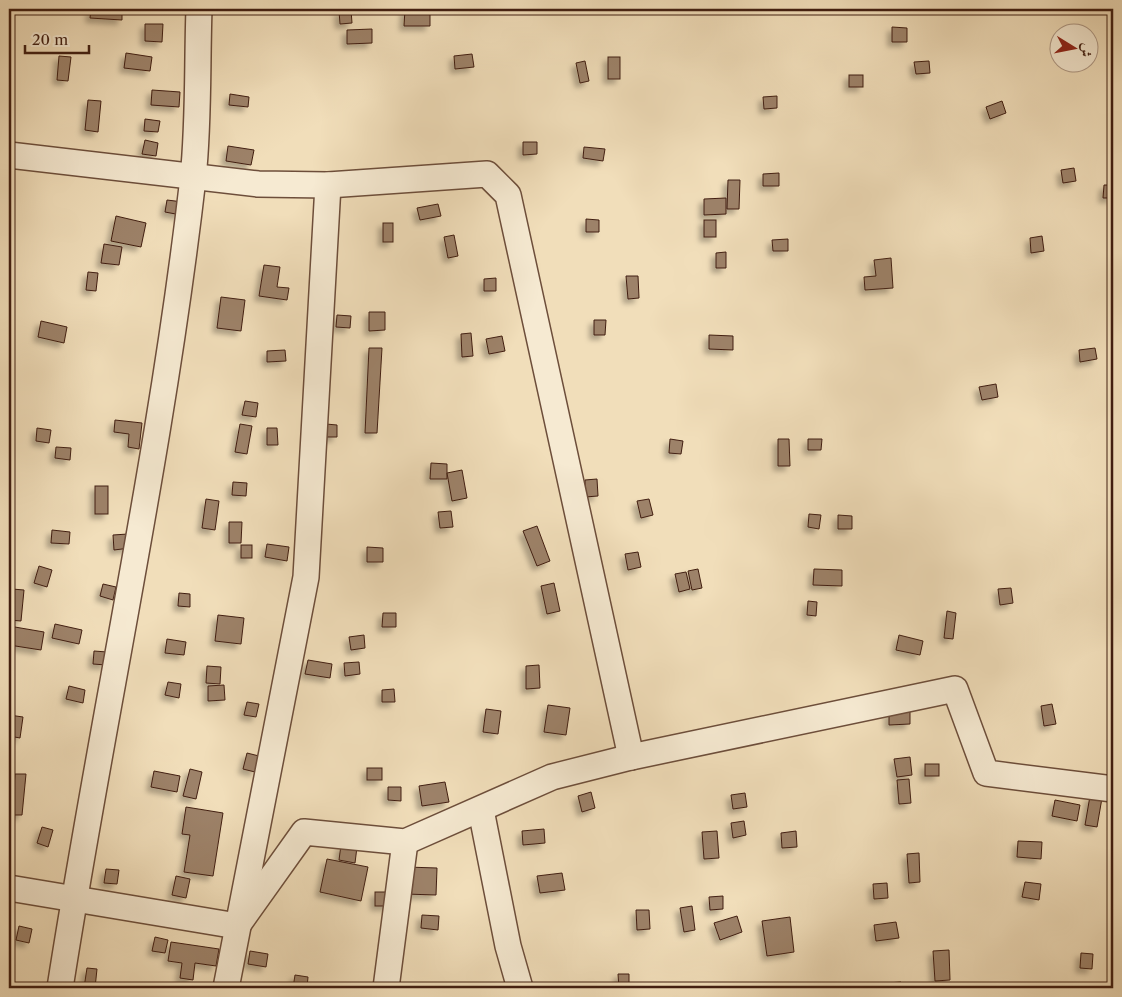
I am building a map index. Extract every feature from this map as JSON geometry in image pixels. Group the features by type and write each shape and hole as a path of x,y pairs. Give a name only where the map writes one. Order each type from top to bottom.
{"street":[{"path":"60,988 74,899 158,434 193,175 199,9"},
{"path":"9,155 258,184 328,184 487,174 508,195 631,757"},
{"path":"226,988 306,577 328,184"},
{"path":"237,926 304,832 405,842 552,777 631,757 955,689 986,773 1113,789"},
{"path":"481,810 508,946 520,988"},
{"path":"386,988 405,842"},
{"path":"9,888 237,926"}],"building":[{"path":"91,9 122,9 122,20 90,18"},
{"path":"405,9 430,9 430,26 404,26"},
{"path":"351,10 352,23 340,24 339,11"},
{"path":"145,24 163,24 162,42 145,41"},
{"path":"892,27 907,28 907,42 892,42"},
{"path":"372,29 372,43 347,44 347,30"},
{"path":"126,53 152,57 150,71 124,68"},
{"path":"472,54 474,67 455,69 454,56"},
{"path":"59,56 71,57 68,81 57,80"},
{"path":"608,57 620,57 620,79 608,79"},
{"path":"585,61 589,81 580,83 576,63"},
{"path":"929,61 930,73 916,74 914,62"},
{"path":"849,75 863,75 863,87 849,87"},
{"path":"152,90 180,92 179,107 151,105"},
{"path":"230,94 249,97 248,107 229,105"},
{"path":"777,96 777,108 764,109 763,97"},
{"path":"88,100 101,101 98,132 85,130"},
{"path":"1002,101 1006,113 990,119 986,107"},
{"path":"145,119 160,121 158,132 144,131"},
{"path":"145,140 158,143 156,156 142,154"},
{"path":"523,142 537,142 537,154 523,155"},
{"path":"228,146 254,150 251,165 226,161"},
{"path":"584,147 605,149 603,161 583,158"},
{"path":"1074,168 1076,181 1063,183 1061,170"},
{"path":"779,173 779,186 763,186 763,174"},
{"path":"728,180 740,180 739,209 727,209"},
{"path":"1104,185 1113,185 1113,198 1103,198"},
{"path":"726,198 726,214 704,215 704,199"},
{"path":"167,200 183,202 181,215 165,212"},
{"path":"438,204 441,216 420,220 417,208"},
{"path":"116,216 146,223 141,247 111,241"},
{"path":"586,219 599,220 599,232 586,232"},
{"path":"704,220 716,220 716,237 704,237"},
{"path":"383,223 393,223 393,242 383,242"},
{"path":"454,235 458,256 448,258 444,237"},
{"path":"1042,236 1044,251 1031,253 1030,238"},
{"path":"788,239 788,251 773,251 772,240"},
{"path":"104,244 122,247 119,265 101,263"},
{"path":"726,252 726,268 716,268 716,253"},
{"path":"891,258 893,288 865,290 864,277 876,276 874,260"},
{"path":"264,265 280,267 277,287 289,288 287,300 259,296"},
{"path":"88,272 98,273 96,291 86,290"},
{"path":"626,276 638,276 639,298 628,299"},
{"path":"496,278 496,291 484,291 484,279"},
{"path":"221,297 245,300 241,331 217,328"},
{"path":"369,312 385,312 385,330 369,331"},
{"path":"337,315 351,316 350,328 336,327"},
{"path":"594,320 606,320 605,335 594,335"},
{"path":"41,321 67,327 64,343 38,337"},
{"path":"471,333 473,356 462,357 461,334"},
{"path":"709,335 733,336 733,350 709,349"},
{"path":"502,336 505,351 489,354 486,339"},
{"path":"369,348 382,348 377,433 365,433"},
{"path":"1095,348 1097,359 1080,362 1079,350"},
{"path":"285,350 286,361 267,362 267,351"},
{"path":"996,384 998,397 982,400 979,387"},
{"path":"245,401 258,403 256,417 242,415"},
{"path":"115,420 142,423 139,449 128,447 129,434 114,432"},
{"path":"240,424 252,426 247,454 235,452"},
{"path":"326,424 337,425 337,437 325,437"},
{"path":"37,428 51,430 49,443 36,441"},
{"path":"267,428 277,428 278,445 267,445"},
{"path":"670,439 683,441 681,454 669,453"},
{"path":"778,439 789,439 790,466 778,466"},
{"path":"808,439 822,439 821,450 808,450"},
{"path":"56,447 71,448 70,460 55,458"},
{"path":"431,463 447,464 447,479 430,479"},
{"path":"462,470 467,498 452,501 447,473"},
{"path":"597,479 598,496 585,497 585,480"},
{"path":"233,482 247,483 246,496 232,495"},
{"path":"95,486 108,486 108,514 95,514"},
{"path":"206,499 219,501 215,530 202,528"},
{"path":"649,499 653,515 641,518 637,501"},
{"path":"451,511 453,527 440,528 438,512"},
{"path":"809,514 821,515 819,529 808,527"},
{"path":"838,515 852,516 852,529 838,529"},
{"path":"229,522 242,522 241,543 229,543"},
{"path":"537,526 550,561 537,566 523,531"},
{"path":"52,530 70,532 69,544 51,543"},
{"path":"128,534 130,548 114,550 113,535"},
{"path":"267,544 289,547 287,561 265,557"},
{"path":"241,545 252,545 252,558 241,558"},
{"path":"367,547 383,548 383,562 367,562"},
{"path":"638,552 641,567 628,570 625,554"},
{"path":"39,566 52,570 47,587 34,583"},
{"path":"698,569 702,588 692,590 688,571"},
{"path":"814,569 842,570 842,586 813,585"},
{"path":"686,572 690,589 679,592 675,574"},
{"path":"554,583 560,611 547,614 541,586"},
{"path":"103,584 116,587 113,600 100,596"},
{"path":"1011,588 1013,603 1000,605 998,589"},
{"path":"12,589 24,590 21,621 9,620"},
{"path":"179,593 190,594 190,607 178,606"},
{"path":"808,601 817,602 816,616 807,615"},
{"path":"947,611 956,613 953,639 944,638"},
{"path":"383,613 396,613 396,627 382,627"},
{"path":"218,615 244,618 241,644 215,641"},
{"path":"55,624 82,630 79,644 52,638"},
{"path":"9,626 44,632 41,650 9,645"},
{"path":"364,635 365,648 351,650 349,637"},
{"path":"899,635 923,641 920,655 896,650"},
{"path":"167,639 186,642 184,655 165,653"},
{"path":"94,651 107,652 106,665 93,664"},
{"path":"308,660 332,664 330,678 305,674"},
{"path":"359,662 360,674 345,676 344,663"},
{"path":"539,665 540,688 526,689 526,666"},
{"path":"207,666 221,667 220,684 206,683"},
{"path":"168,682 181,684 179,698 165,695"},
{"path":"224,685 225,700 208,701 208,686"},
{"path":"69,686 85,690 83,703 66,699"},
{"path":"394,689 395,702 382,702 382,690"},
{"path":"247,702 259,704 256,717 244,715"},
{"path":"1052,704 1056,724 1044,726 1041,706"},
{"path":"548,705 570,708 566,735 544,732"},
{"path":"486,709 501,711 498,734 483,732"},
{"path":"889,712 910,712 910,724 889,725"},
{"path":"9,715 23,717 20,738 9,736"},
{"path":"247,753 259,756 255,772 243,769"},
{"path":"910,757 912,775 897,777 894,759"},
{"path":"925,764 939,764 939,776 925,776"},
{"path":"367,768 382,768 382,780 367,780"},
{"path":"190,769 202,772 196,799 183,796"},
{"path":"154,771 180,776 177,792 151,787"},
{"path":"15,774 26,774 22,815 12,815"},
{"path":"909,779 911,803 899,804 897,780"},
{"path":"445,782 449,802 422,806 419,786"},
{"path":"388,787 401,787 401,801 388,800"},
{"path":"591,792 595,808 582,812 578,796"},
{"path":"745,793 747,807 733,809 731,795"},
{"path":"1090,796 1102,798 1097,827 1085,825"},
{"path":"1055,800 1080,805 1077,821 1052,816"},
{"path":"186,807 223,813 213,876 184,872 190,835 182,834"},
{"path":"744,821 746,835 733,838 731,823"},
{"path":"42,827 53,830 48,847 37,843"},
{"path":"544,829 545,843 523,845 522,831"},
{"path":"717,831 719,858 704,859 702,832"},
{"path":"796,831 797,847 782,848 781,833"},
{"path":"1018,841 1042,842 1041,859 1017,857"},
{"path":"341,845 357,847 355,863 339,860"},
{"path":"919,853 920,882 909,883 907,854"},
{"path":"327,859 368,867 361,901 320,892"},
{"path":"406,867 437,868 436,895 405,894"},
{"path":"106,869 119,870 117,884 104,883"},
{"path":"562,873 565,890 540,893 537,876"},
{"path":"176,876 190,879 186,898 172,895"},
{"path":"1025,882 1041,884 1039,900 1022,897"},
{"path":"887,883 888,898 874,899 873,884"},
{"path":"375,892 394,892 394,906 375,906"},
{"path":"723,896 723,909 710,910 709,897"},
{"path":"692,906 695,930 684,932 680,908"},
{"path":"636,910 649,910 650,929 637,930"},
{"path":"422,915 439,916 438,930 421,928"},
{"path":"737,916 742,932 720,940 714,923"},
{"path":"790,917 794,952 767,956 762,921"},
{"path":"896,922 899,938 876,941 874,925"},
{"path":"19,926 32,929 29,943 16,940"},
{"path":"155,937 168,940 165,953 152,951"},
{"path":"171,942 219,949 216,966 195,963 193,980 180,978 182,963 168,961"},
{"path":"949,950 950,980 935,981 933,951"},
{"path":"250,951 268,954 266,967 248,964"},
{"path":"1081,953 1093,954 1092,969 1080,968"},
{"path":"87,968 97,969 95,988 84,988"},
{"path":"618,974 629,974 629,988 619,988"},
{"path":"295,975 308,977 307,988 293,988"},
{"path":"9,982 24,985 24,988 9,988"},
{"path":"901,982 901,988 888,988 887,983"}]}
